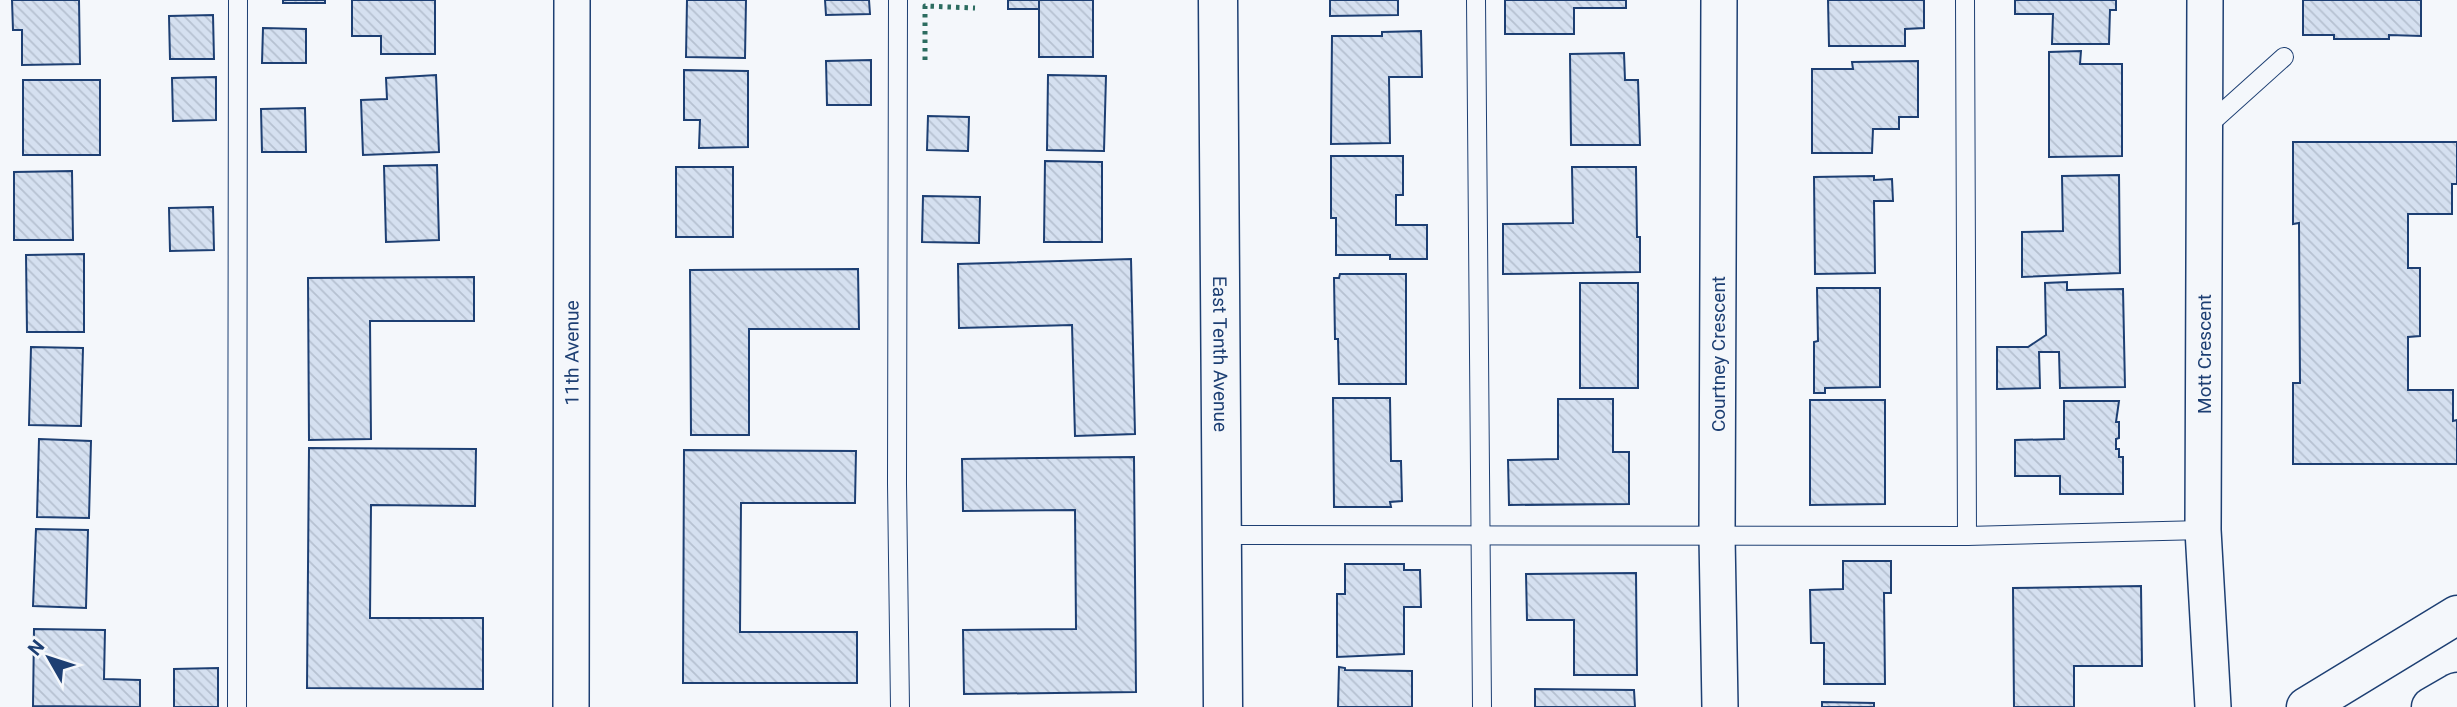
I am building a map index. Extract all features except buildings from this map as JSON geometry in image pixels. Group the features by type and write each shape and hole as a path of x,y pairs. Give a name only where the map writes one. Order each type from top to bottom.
{"main road":[{"name":"East Tenth Avenue","path":"1218,0 1223,707"},
{"path":"2306,707 2457,615"},
{"path":"2431,707 2457,692"}],"street":[{"name":"11th Avenue","path":"571,707 572,0"},
{"name":"Courtney Crescent","path":"1719,0 1717,536 1720,707"},
{"name":"Mott Crescent","path":"2204,0 2203,530 2213,707"}],"lane":[{"path":"237,707 238,0"},
{"path":"898,0 897,484 900,707"},
{"path":"1476,0 1482,707"},
{"path":"1965,0 1967,536"},
{"path":"2205,128 2284,57"},
{"path":"1221,535 1967,536 2203,530"}],"hedge":[{"path":"925,60 925,6 975,8"}]}
